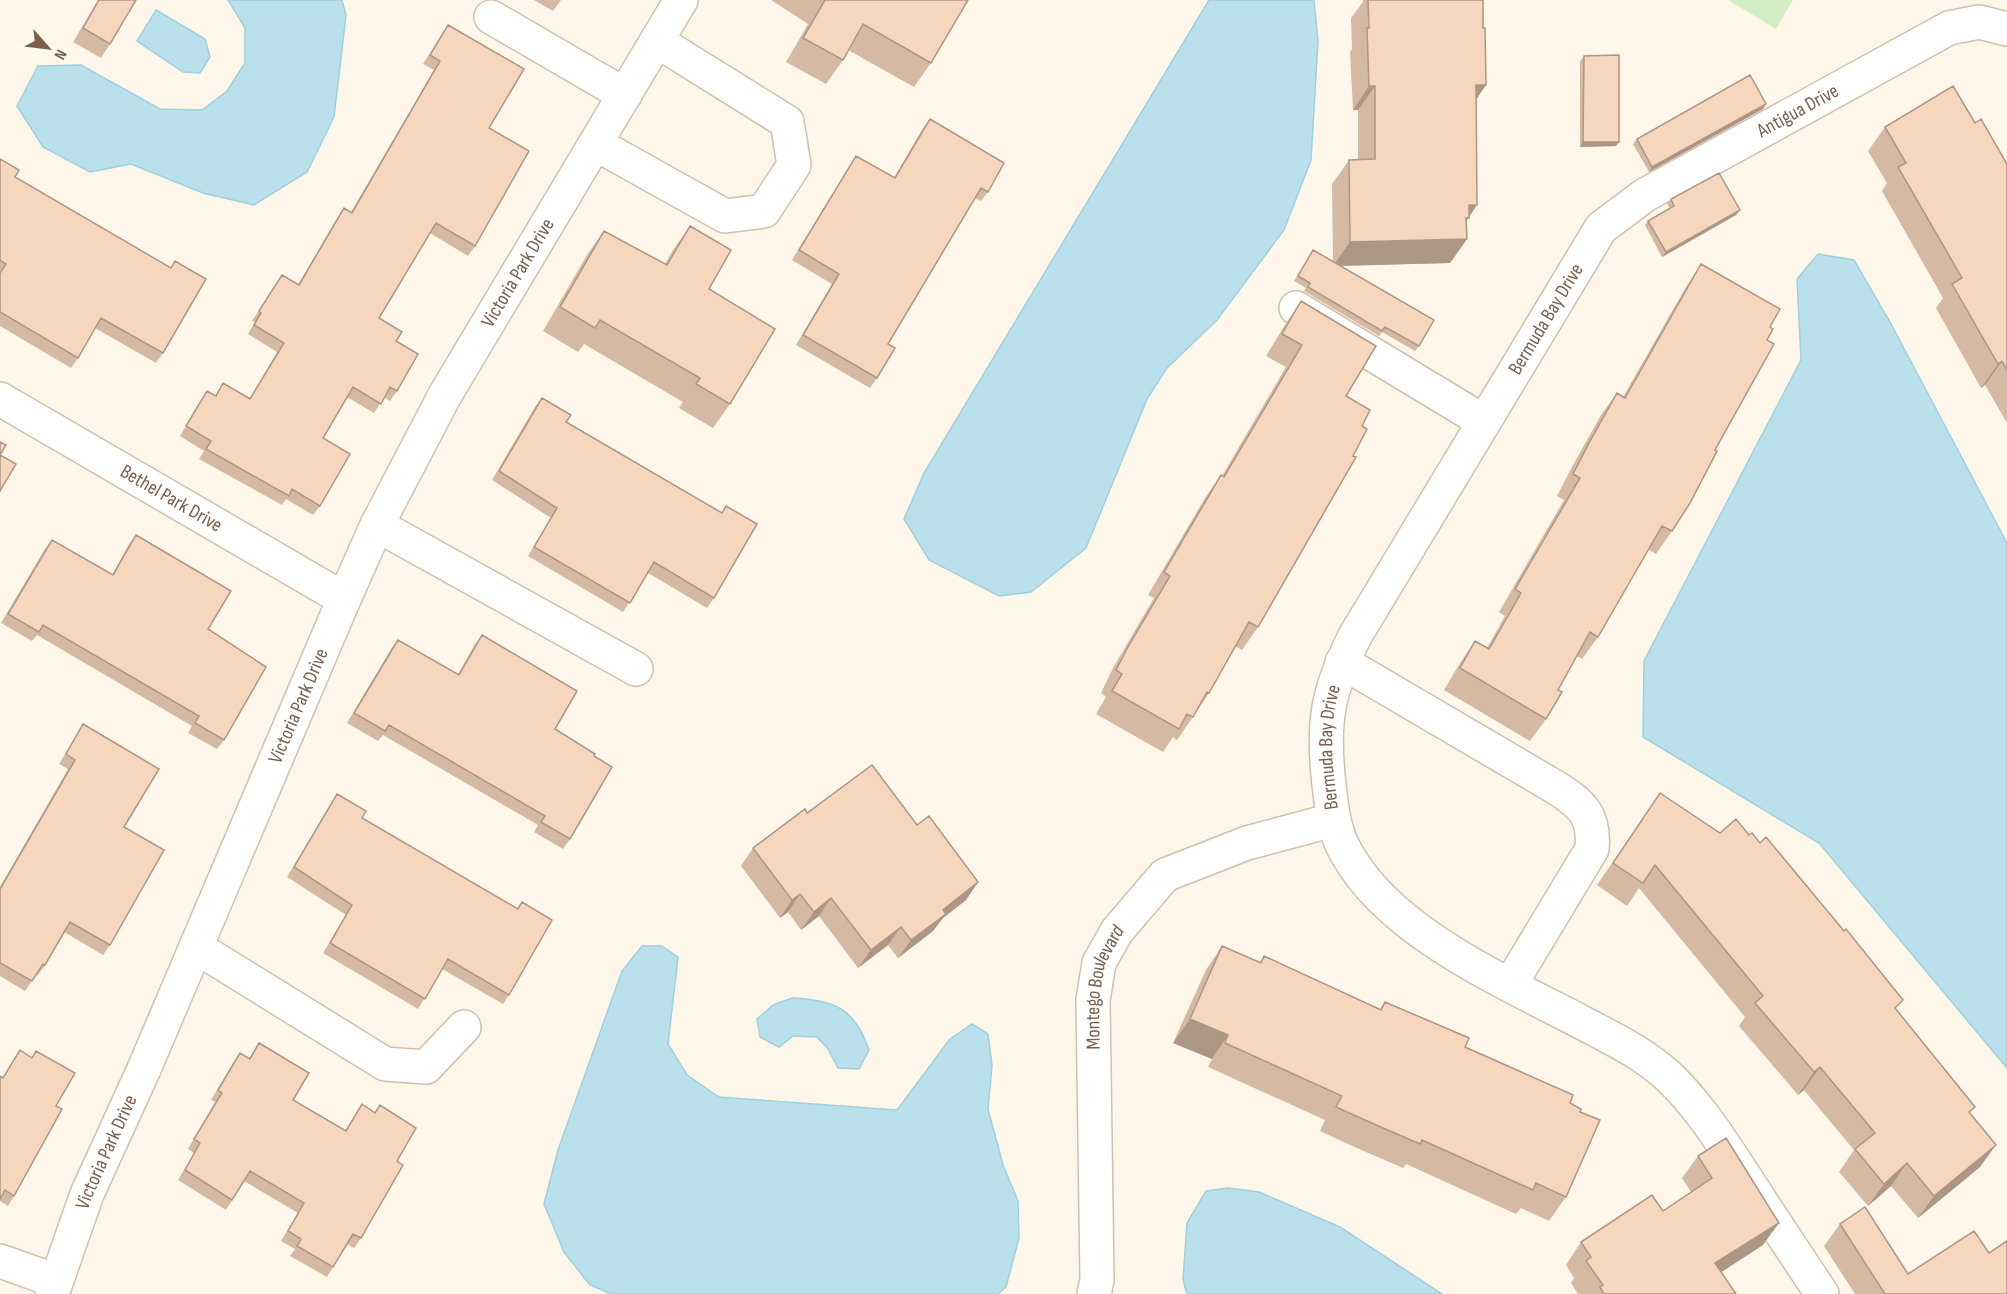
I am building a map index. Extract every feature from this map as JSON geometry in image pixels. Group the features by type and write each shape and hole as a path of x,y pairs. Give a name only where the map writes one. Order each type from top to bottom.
{"street":[{"name":"Victoria Park Drive","path":"54,1288 87,1194 144,1069 377,525 445,395 681,0"},
{"path":"491,17 625,95"},
{"name":"Antigua Drive","path":"1601,228 1645,195 1949,28 1979,22 2007,28"},
{"path":"596,144 725,216 764,212 794,165 787,122 657,41"},
{"name":"Bermuda Bay Drive","path":"1601,228 1483,421 1342,662 1328,704 1325,746 1333,820 1346,854 1369,885 1403,920 1510,984 1631,1048 1668,1076 1698,1109 1822,1294"},
{"path":"1296,308 1483,421"},
{"name":"Bethel Park Drive","path":"0,399 344,599"},
{"path":"377,525 636,669"},
{"path":"1342,662 1555,787 1577,801 1590,818 1594,831 1592,849 1510,984"},
{"name":"Montego Boulevard","path":"1094,1294 1097,1280 1093,1000 1099,963 1117,931 1165,875 1247,843 1333,820"},
{"path":"196,947 385,1064 426,1067 464,1027"},
{"path":"0,1261 54,1288"}],"green space":[{"path":"1728,0 1793,0 1776,29"}],"water":[{"path":"228,0 342,0 346,15 334,117 307,172 254,205 203,193 131,164 90,172 43,147 17,106 38,66 81,65 160,109 202,110 227,91 245,63 245,28"},
{"path":"1209,0 1314,0 1318,41 1311,160 1284,230 1217,320 1167,368 1147,399 1086,548 1031,592 999,596 929,560 904,519 924,473"},
{"path":"156,10 205,39 210,57 200,73 183,72 137,41"},
{"path":"1818,254 1854,260 1890,322 2007,543 2007,1068 1819,843 1643,737 1644,661 1801,360 1797,279"},
{"path":"642,946 662,946 678,957 668,1044 687,1075 719,1097 897,1110 950,1039 972,1024 988,1034 992,1065 988,1109 1003,1165 1018,1201 1019,1238 1006,1287 998,1294 611,1294 590,1285 564,1252 544,1204 558,1150 622,971"},
{"path":"792,998 831,1004 850,1016 857,1024 869,1050 859,1069 838,1068 828,1049 817,1037 793,1036 779,1047 760,1037 757,1019 773,1005"},
{"path":"1228,1188 1259,1192 1340,1227 1442,1294 1187,1294 1183,1280 1187,1223 1206,1191"}],"building":[{"path":"99,0 136,0 110,44 83,28"},
{"path":"825,0 968,0 931,63 863,24 843,60 803,38"},
{"path":"1368,0 1483,0 1486,85 1476,85 1477,205 1469,205 1469,218 1466,218 1467,239 1350,242 1349,160 1375,159 1375,86 1369,86"},
{"path":"448,25 524,69 489,128 529,151 475,246 436,223 379,318 402,332 396,341 418,354 397,391 390,387 381,404 353,387 323,438 350,454 320,506 292,489 289,496 206,449 211,441 186,426 207,391 216,396 223,383 250,399 284,343 254,325 261,313 259,311 282,275 299,285 344,208 352,213 440,61 430,55"},
{"path":"1619,55 1619,142 1583,142 1584,56"},
{"path":"1750,75 1766,104 1652,167 1637,139"},
{"path":"1953,86 1975,123 1981,119 2007,164 2007,370 2002,361 1998,364 1952,284 1962,278 1898,167 1906,163 1885,127"},
{"path":"930,119 1004,163 988,192 981,188 888,344 895,348 877,378 803,335 839,274 799,250 856,156 895,178"},
{"path":"0,159 19,170 15,177 171,268 175,261 206,279 163,353 101,318 78,358 0,312 0,273 6,264 0,260"},
{"path":"1719,173 1740,210 1666,252 1648,221 1674,206 1671,199"},
{"path":"690,226 731,250 709,289 775,329 730,404 696,384 700,378 600,320 595,328 560,307 604,231 667,265"},
{"path":"1313,250 1434,320 1419,346 1385,327 1382,331 1308,287 1310,283 1298,276"},
{"path":"1701,264 1780,309 1770,327 1773,329 1767,340 1774,344 1715,450 1717,451 1690,503 1672,531 1662,526 1598,637 1590,632 1558,690 1562,692 1546,719 1460,668 1475,641 1489,649 1521,593 1515,589 1580,478 1573,474 1589,443 1617,393 1625,398"},
{"path":"1301,301 1376,346 1346,396 1370,410 1362,426 1367,429 1353,456 1356,457 1258,627 1249,622 1209,693 1207,692 1193,717 1187,714 1179,729 1112,691 1122,674 1116,670 1170,576 1164,572 1221,475 1224,477 1302,345 1282,334"},
{"path":"542,398 571,415 566,422 722,513 726,506 757,524 714,598 654,562 630,603 534,547 557,508 499,471"},
{"path":"0,442 6,445 0,455"},
{"path":"0,455 16,464 0,491"},
{"path":"136,535 231,591 208,629 266,667 224,740 195,723 199,716 43,625 39,632 8,614 52,540 113,575"},
{"path":"482,635 577,691 555,729 612,767 570,839 541,822 545,816 389,725 385,731 354,713 398,640 459,675"},
{"path":"83,724 159,769 124,827 164,850 110,945 70,922 45,965 43,964 32,981 0,963 0,889 75,760 66,754"},
{"path":"872,765 917,825 929,816 978,882 943,910 946,914 911,940 901,927 871,950 831,898 814,912 800,894 792,900 753,848 805,809 807,813"},
{"path":"1660,793 1720,833 1736,819 1749,835 1752,833 1760,843 1766,837 1844,931 1846,929 1903,1000 1895,1008 1975,1107 1969,1112 1996,1145 1934,1196 1907,1163 1884,1184 1855,1149 1875,1133 1820,1067 1814,1072 1755,1003 1763,996 1655,865 1643,883 1613,863"},
{"path":"337,794 366,811 362,818 518,909 522,902 552,920 509,995 448,959 425,999 330,943 352,905 294,867"},
{"path":"1222,946 1261,963 1264,956 1381,1010 1385,1002 1469,1038 1465,1047 1573,1095 1570,1103 1581,1109 1580,1112 1600,1120 1566,1197 1536,1183 1533,1190 1422,1140 1420,1144 1336,1107 1342,1096 1225,1043 1228,1035 1190,1019"},
{"path":"259,1043 309,1073 293,1100 346,1131 362,1104 375,1113 380,1105 416,1128 397,1161 403,1165 361,1238 353,1234 333,1267 297,1246 301,1239 288,1231 304,1203 250,1171 232,1200 185,1170 200,1143 194,1139 222,1093 218,1090 240,1053 250,1059"},
{"path":"20,1050 32,1058 36,1051 75,1073 56,1106 62,1109 14,1196 5,1190 0,1199 0,1076 3,1078"},
{"path":"1726,1138 1779,1223 1715,1263 1736,1294 1604,1294 1600,1287 1603,1285 1586,1261 1591,1257 1581,1242 1652,1195 1663,1211 1712,1178 1698,1156"},
{"path":"1865,1207 1908,1274 1974,1231 1989,1253 2007,1241 2007,1294 1885,1294 1840,1224"}]}
